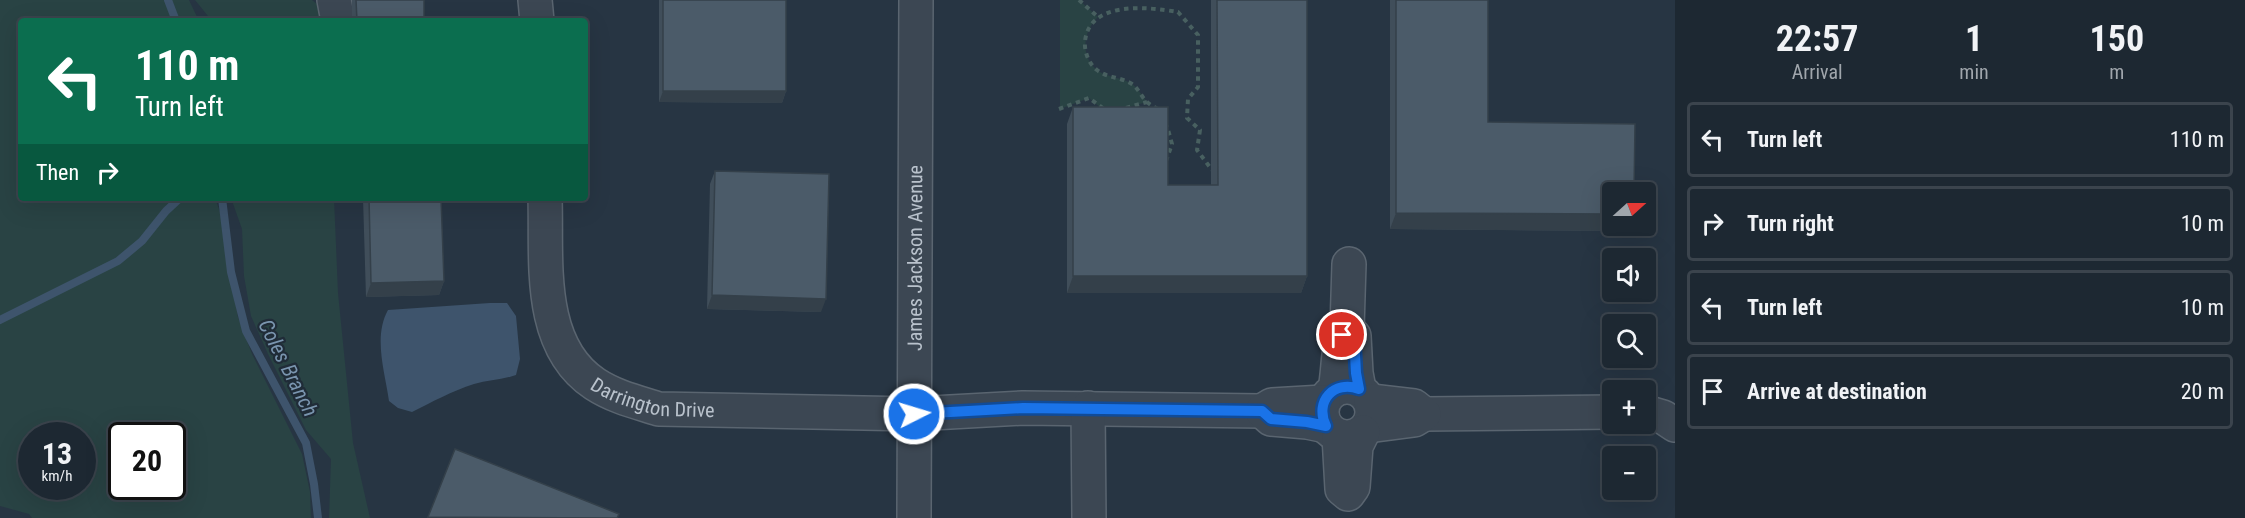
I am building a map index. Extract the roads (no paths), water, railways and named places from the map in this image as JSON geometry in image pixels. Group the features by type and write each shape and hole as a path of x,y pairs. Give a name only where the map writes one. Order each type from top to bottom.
{"street":[{"path":"334,0 337,18"},
{"path":"535,0 537,18"},
{"name":"James Jackson Avenue","path":"914,518 915,0"},
{"name":"Darrington Drive","path":"545,201 549,303 559,340 574,366 595,384 619,397 659,409 914,414 1023,408 1262,411 1272,405 1414,420 1424,414 1602,412"},
{"path":"1348,506 1353,487 1356,446 1348,413 1356,373 1354,336 1347,328 1349,264"},
{"path":"1088,408 1089,518"},
{"path":"1656,415 1675,425"}],"water":[{"path":"507,303 516,316 520,359 516,375 466,387 412,412 398,408 389,401 381,343 381,332 388,310"}],"waterway":[{"name":"Coles Branch","path":"168,0 175,18"},
{"path":"0,320 118,261 142,241 177,201"},
{"name":"Coles Branch","path":"222,201 231,272 246,331 306,443 318,518"}]}
